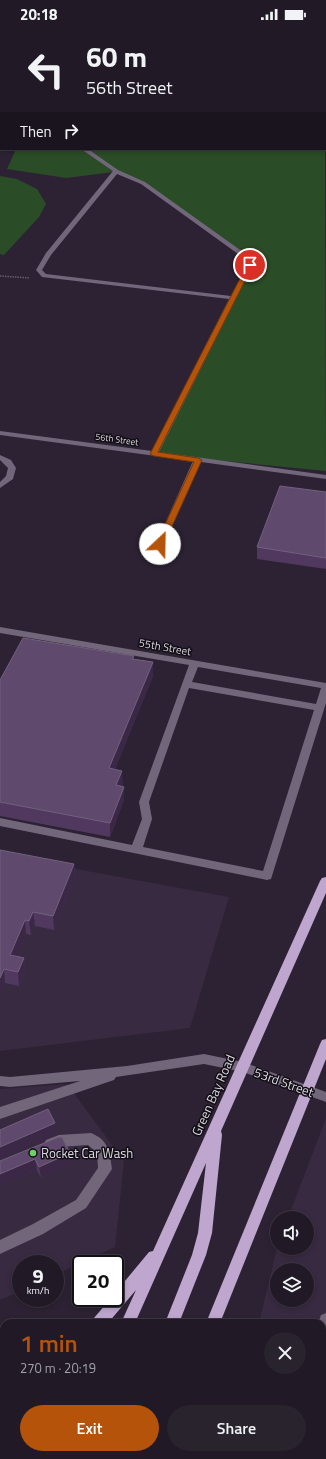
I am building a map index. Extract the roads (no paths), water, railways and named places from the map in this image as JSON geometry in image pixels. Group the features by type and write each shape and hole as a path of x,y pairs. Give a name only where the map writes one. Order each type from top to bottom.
{"main road":[{"name":"Green Bay Road","path":"130,1319 326,881"},
{"path":"215,1319 306,1090 326,1044"},
{"path":"174,1319 199,1255 205,1233 217,1125"},
{"path":"101,1319 163,1247"},
{"path":"220,1306 220,1319"}],"street":[{"path":"85,150 116,171 143,183 248,258 250,265 154,454"},
{"path":"116,171 48,254 39,270 44,276 234,298"},
{"name":"56th Street","path":"0,433 326,477"},
{"path":"0,457 8,462 12,468 10,477 0,486"},
{"path":"160,544 198,460"},
{"name":"55th Street","path":"0,630 326,687"},
{"path":"136,850 147,819 144,802 194,664"},
{"path":"186,684 319,708"},
{"path":"0,822 267,876 326,687"},
{"name":"53rd Street","path":"127,1071 204,1059 242,1067 326,1097"},
{"path":"0,1081 10,1082 127,1071"},
{"path":"0,1113 127,1071"},
{"path":"0,1246 38,1229 81,1204 104,1169 103,1150 90,1139 60,1141 40,1150"}],"place":[{"name":"Rocket Car Wash","path":"33,1153"}]}
